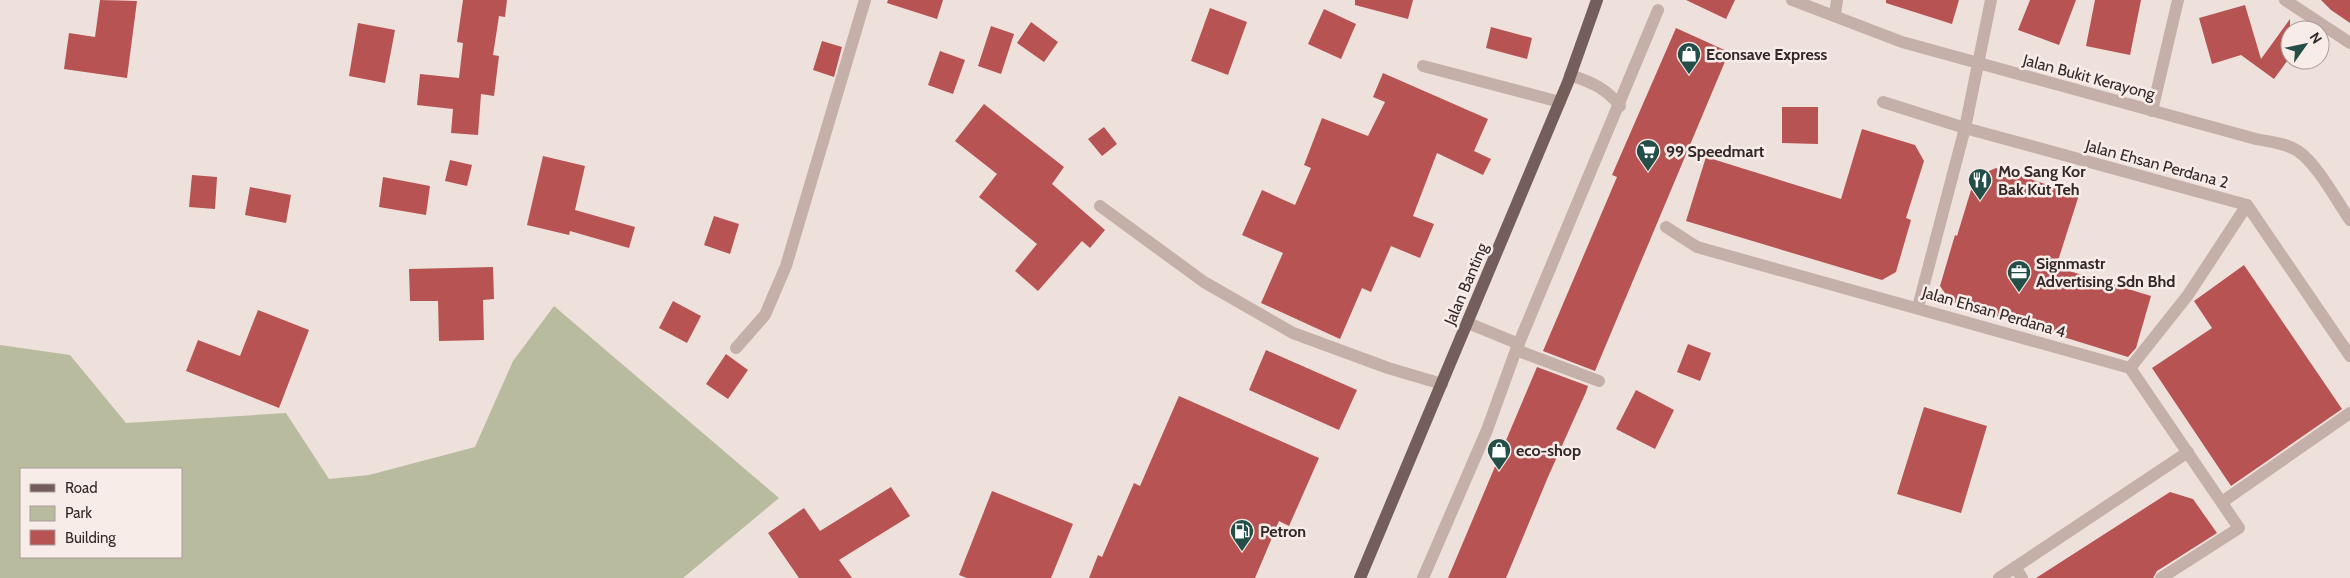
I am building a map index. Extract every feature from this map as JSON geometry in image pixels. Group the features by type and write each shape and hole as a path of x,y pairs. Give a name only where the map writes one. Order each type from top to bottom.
{"main road":[{"name":"Jalan Banting","path":"1360,578 1560,102 1597,0"}],"street":[{"path":"736,348 765,315 786,266 865,0"},
{"name":"Jalan Bukit Kerayong","path":"1792,0 1902,42 1979,65 2256,139 2284,144 2298,151 2319,174 2350,220"},
{"path":"1835,15 1837,0"},
{"path":"1918,307 1966,128 1991,0"},
{"path":"2152,111 2178,0"},
{"path":"2286,0 2350,43"},
{"path":"1423,578 1487,430 1518,347 1620,106 1658,10"},
{"path":"1423,66 1560,102"},
{"path":"1570,75 1594,83 1610,94 1620,106"},
{"name":"Jalan Ehsan Perdana 2","path":"1883,102 1966,128 2247,205"},
{"path":"2161,578 2238,528 2130,368 2188,295 2247,205 2350,356"},
{"path":"1100,206 1204,282 1293,334 1388,368 1442,384"},
{"name":"Jalan Ehsan Perdana 4","path":"1666,227 1697,247 1918,307 2130,368"},
{"path":"1468,323 1518,347 1599,381"},
{"path":"2222,502 2350,413"},
{"path":"1999,578 2188,452"},
{"path":"2015,567 2022,578"}],"green space":[{"path":"554,306 779,498 683,578 0,578 0,345 70,355 126,423 286,413 329,479 369,475 475,447 513,361"}],"building":[{"path":"100,0 137,1 127,78 64,69 69,33 95,37"},
{"path":"463,0 507,0 505,17 499,16 493,55 499,56 494,96 481,94 478,135 451,133 453,109 417,105 420,74 459,78 463,43 457,42"},
{"path":"888,0 943,0 937,19 887,3"},
{"path":"1355,0 1413,0 1408,19 1355,5"},
{"path":"1686,0 1735,0 1726,19"},
{"path":"1886,0 1959,0 1952,24 1886,3"},
{"path":"2030,0 2076,0 2059,45 2018,30"},
{"path":"2095,0 2141,0 2130,55 2086,46"},
{"path":"2321,0 2350,0 2350,23 2331,10"},
{"path":"2245,5 2261,59 2280,33 2281,70 2274,79 2241,55 2212,64 2199,18"},
{"path":"1210,8 1247,22 1228,75 1191,61"},
{"path":"1324,9 1356,24 1341,59 1308,44"},
{"path":"1031,22 1058,42 1044,62 1017,43"},
{"path":"358,23 395,30 385,83 349,76"},
{"path":"991,26 1014,34 1001,74 978,66"},
{"path":"1491,27 1532,38 1527,59 1486,48"},
{"path":"1676,28 1729,52 1595,371 1543,351 1617,177 1612,175"},
{"path":"822,41 842,47 834,77 813,70"},
{"path":"940,51 965,60 953,94 928,85"},
{"path":"1383,73 1488,119 1474,151 1491,159 1483,175 1437,153 1413,216 1434,224 1420,258 1391,246 1371,292 1362,288 1340,339 1261,303 1283,253 1242,235 1262,190 1295,205 1311,168 1304,165 1322,118 1368,136 1385,102 1373,97"},
{"path":"984,104 1064,167 1052,184 1105,230 1090,248 1082,241 1038,291 1015,271 1037,244 979,197 997,174 955,141"},
{"path":"1782,107 1818,107 1818,144 1782,143"},
{"path":"1104,127 1117,144 1102,156 1088,139"},
{"path":"1862,129 1915,145 1924,161 1906,218 1911,220 1896,272 1882,280 1686,221 1706,157 1841,199"},
{"path":"543,156 585,166 575,210 635,227 629,248 570,231 569,235 527,225"},
{"path":"450,160 472,165 467,186 445,181"},
{"path":"1996,168 2079,195 2056,267 2151,296 2136,348 2128,357 1951,302 1940,286 1955,235 1957,236 1975,177"},
{"path":"192,175 217,177 215,209 189,207"},
{"path":"383,177 430,186 426,215 379,207"},
{"path":"250,187 291,195 286,223 245,215"},
{"path":"714,216 739,224 730,254 704,245"},
{"path":"2244,265 2342,409 2231,486 2152,368 2212,328 2194,301"},
{"path":"493,267 494,299 483,300 484,340 439,341 438,301 410,301 409,269"},
{"path":"673,301 701,316 687,343 659,328"},
{"path":"258,310 309,330 279,408 186,371 198,340 240,356"},
{"path":"1688,344 1711,353 1700,381 1677,372"},
{"path":"1266,350 1357,390 1339,430 1249,390"},
{"path":"726,354 748,370 728,399 706,384"},
{"path":"1537,367 1588,386 1586,392 1506,578 1448,578"},
{"path":"1636,390 1674,410 1655,449 1616,429"},
{"path":"1179,396 1319,458 1289,526 1279,521 1255,578 1089,578 1098,555 1102,557 1134,483 1140,486"},
{"path":"1924,407 1987,426 1961,513 1897,494"},
{"path":"891,487 910,516 839,560 852,578 799,578 768,533 804,508 820,531"},
{"path":"992,491 1073,524 1051,578 967,578 959,575"},
{"path":"2170,492 2193,499 2217,533 2157,571 2153,578 2036,578"}],"place":[{"name":"Econsave Express","path":"1689,75"},
{"name":"99 Speedmart","path":"1648,172"},
{"name":"Mo Sang Kor Bak Kut Teh","path":"1980,201"},
{"name":"Signmastr Advertising Sdn Bhd","path":"2019,293"},
{"name":"eco-shop","path":"1499,471"},
{"name":"Petron","path":"1242,552"}]}
